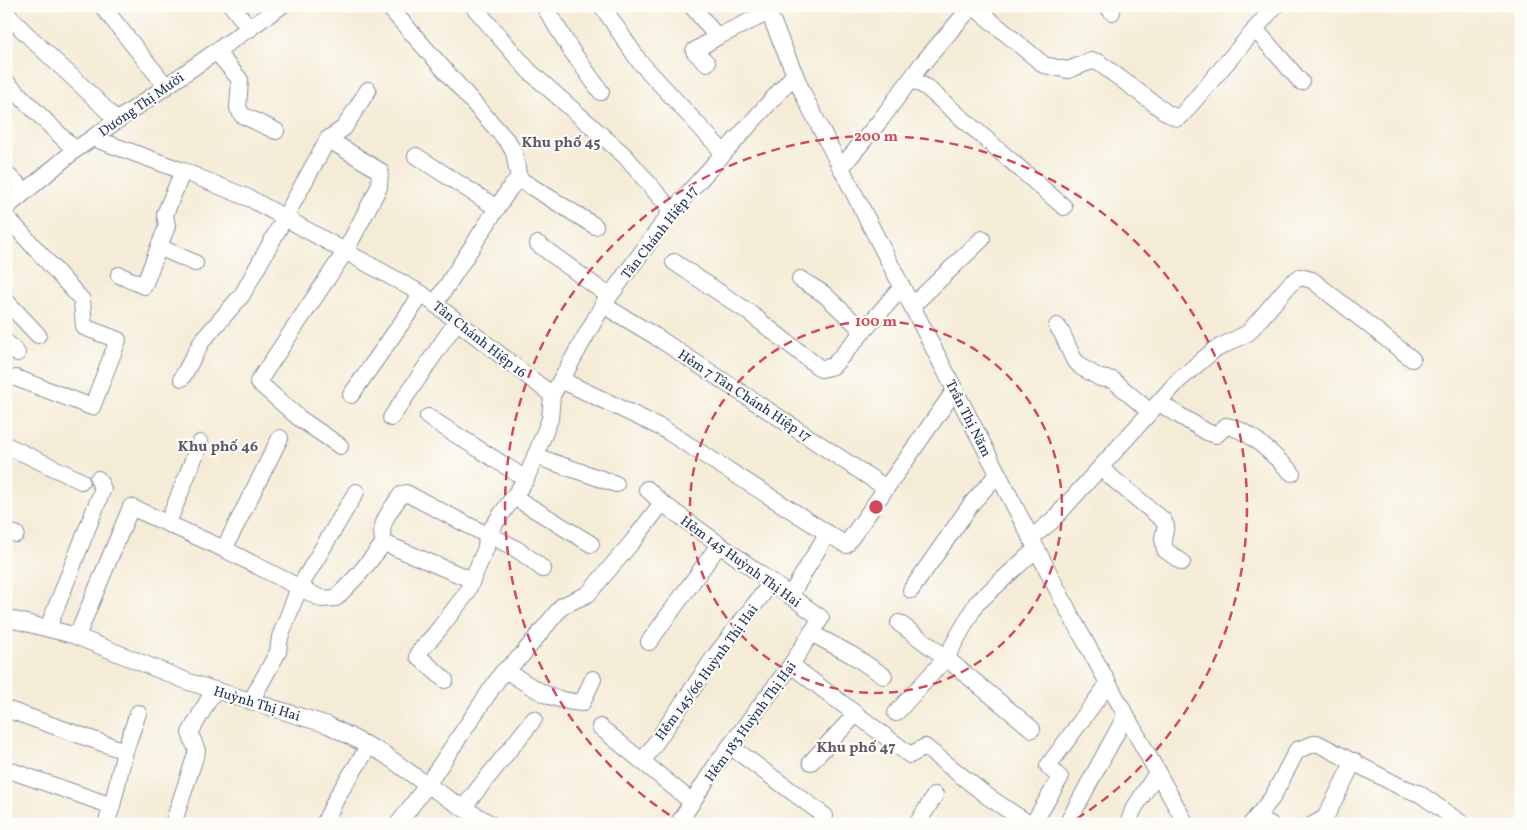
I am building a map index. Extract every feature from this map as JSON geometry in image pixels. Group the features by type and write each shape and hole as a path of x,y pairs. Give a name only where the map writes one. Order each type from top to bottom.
{"street":[{"path":"102,6 166,86"},
{"path":"232,6 250,29"},
{"name":"Dương Thị Mười","path":"6,208 75,150 282,6"},
{"path":"388,6 508,142 514,152 519,179 595,226"},
{"path":"473,6 529,71 624,156 672,211"},
{"path":"544,6 571,50 601,92"},
{"path":"602,6 639,61 724,153"},
{"path":"692,6 716,37"},
{"path":"841,168 882,118 921,65 973,6 1044,65 1068,70 1091,61 1098,62 1167,113 1177,118 1181,116 1275,6"},
{"path":"707,63 694,51 767,9"},
{"name":"Trần Thị Năm","path":"767,9 795,74 841,168 1033,544 1186,824"},
{"path":"7,14 27,36 94,96 117,121"},
{"path":"1255,29 1300,82"},
{"path":"216,51 240,80 238,108 242,115 276,131"},
{"name":"Tân Chánh Hiệp 17","path":"561,380 606,300 672,211 795,74"},
{"path":"911,79 926,87 1064,207"},
{"path":"6,82 75,150"},
{"path":"182,378 202,341 242,295 328,139 344,128 368,90"},
{"name":"Tân Chánh Hiệp 16","path":"93,138 183,171 251,199 285,218 428,299 552,395"},
{"path":"328,139 380,171 379,187 345,252 258,382 299,418 340,446"},
{"path":"416,156 497,208"},
{"path":"120,275 144,286 167,226 166,214 183,171"},
{"path":"6,174 26,191"},
{"path":"351,395 428,299 510,188 519,179"},
{"path":"6,216 82,300 84,327 118,340 92,407 16,378"},
{"path":"912,306 982,238"},
{"name":"Hẻm 7 Tân Chánh Hiệp 17","path":"538,244 606,300 686,356 886,488"},
{"path":"159,247 195,264"},
{"path":"674,262 747,311 821,369 832,366 902,286"},
{"path":"896,713 946,658 976,604 1033,544 1178,381 1214,350 1248,333 1290,284 1300,277 1312,280 1412,359"},
{"path":"800,279 824,294 864,331"},
{"path":"6,301 38,335"},
{"path":"392,418 457,321"},
{"path":"1057,326 1073,358 1092,375 1113,380 1154,407 1216,435 1226,426 1234,427 1254,439 1292,472"},
{"path":"445,680 418,656 422,648 466,594 486,548 487,535 526,479 550,419 552,395 561,380 662,428 846,545 955,390"},
{"path":"428,417 526,479"},
{"path":"224,549 280,438"},
{"path":"168,523 200,443"},
{"path":"6,445 81,481"},
{"path":"536,456 616,484"},
{"path":"1100,468 1163,520 1166,526 1163,538 1165,550 1182,562"},
{"path":"912,590 972,503 998,474"},
{"path":"48,628 103,489 98,479"},
{"name":"Hẻm 145 Huỳnh Thị Hai","path":"647,489 662,503 821,618"},
{"path":"251,701 278,652 280,637 299,588 356,492"},
{"path":"472,580 384,543 381,535 382,527 401,495 406,493 487,535 504,540 543,569"},
{"path":"514,497 591,544"},
{"path":"398,824 427,785 502,672 522,655 562,606 588,594 662,503"},
{"path":"77,636 131,507 224,549 322,599 336,598 360,574 384,543"},
{"path":"790,596 828,534"},
{"path":"649,642 719,545"},
{"name":"Hẻm 145/66 Huỳnh Thị Hai","path":"643,761 715,656 771,583"},
{"name":"Huỳnh Thị Hai","path":"6,618 77,636 189,682 328,725 384,754 427,785 491,824"},
{"name":"Hẻm 183 Huỳnh Thị Hai","path":"678,824 730,746 791,665 821,618"},
{"path":"899,623 946,658 1032,729"},
{"path":"811,633 852,655 884,676"},
{"path":"791,665 910,755 924,747 987,796 1031,824 1060,778 1048,766 1108,684"},
{"path":"505,670 538,691 553,698 572,702 582,703 593,679"},
{"path":"173,824 197,751 190,733 214,690"},
{"path":"6,709 125,751"},
{"path":"106,824 125,751 138,712"},
{"path":"811,762 856,714"},
{"path":"1068,824 1126,715"},
{"path":"463,808 534,719"},
{"path":"600,727 692,802"},
{"path":"1259,822 1297,750 1317,743 1399,786 1420,794 1461,823"},
{"path":"324,824 338,795 370,746"},
{"path":"730,746 825,816"},
{"path":"1314,824 1325,818 1354,761"},
{"path":"6,770 112,806"},
{"path":"1128,824 1133,810 1158,771"},
{"path":"917,824 935,795"}],"district":[{"name":"Khu phố 45","path":"561,142"},
{"name":"Khu phố 46","path":"218,446"},
{"name":"Khu phố 47","path":"856,747"}]}
